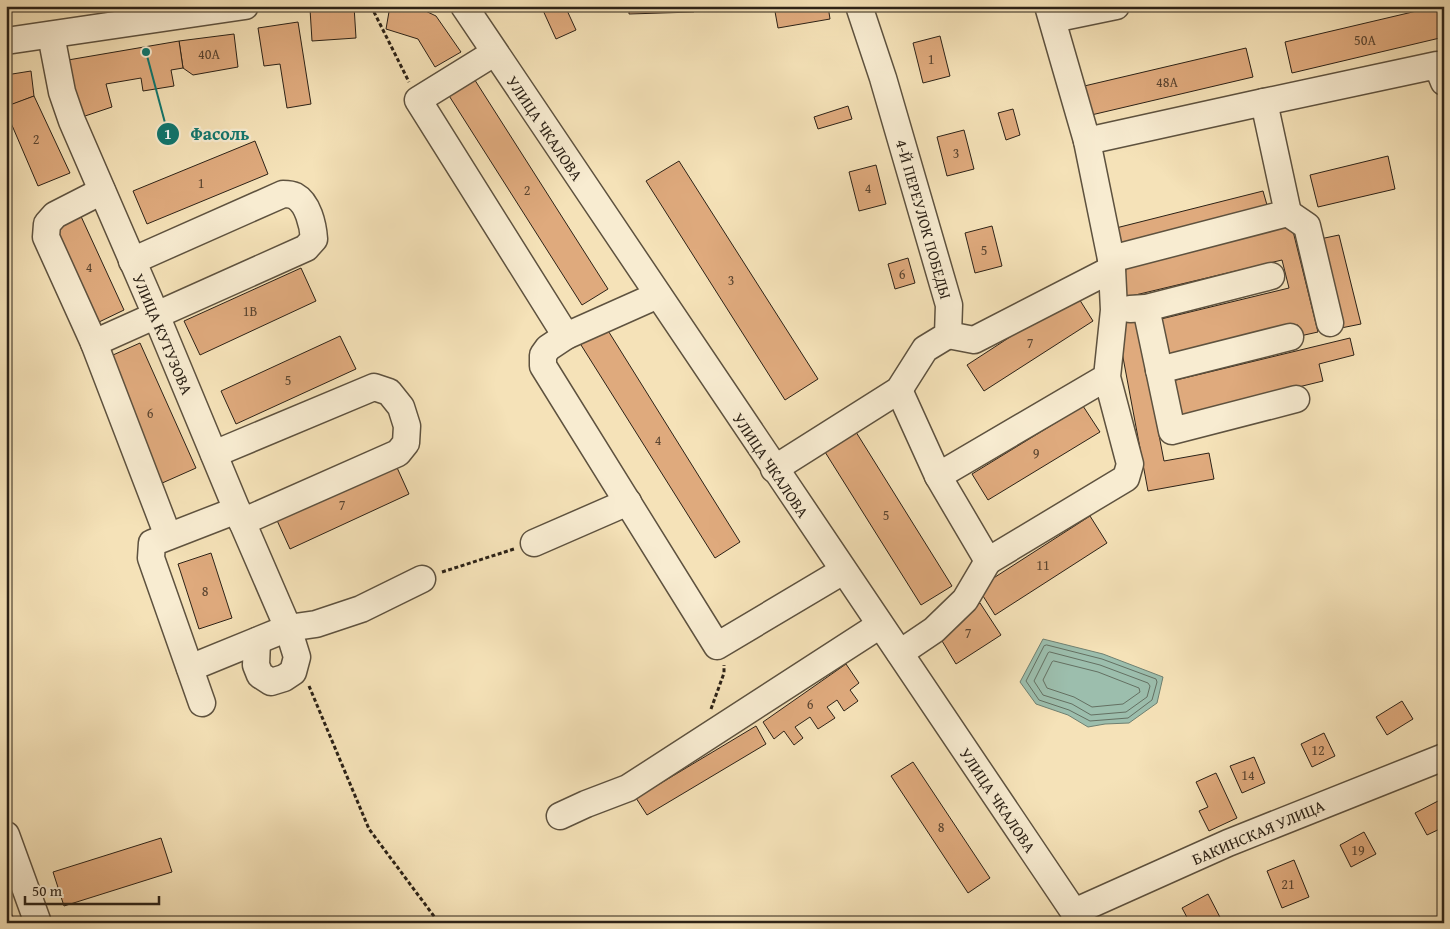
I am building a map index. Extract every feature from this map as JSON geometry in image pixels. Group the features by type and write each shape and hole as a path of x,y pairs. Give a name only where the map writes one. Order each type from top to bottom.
{"street":[{"path":"6,41 245,6"},
{"name":"УЛИЦА ЧКАЛОВА","path":"464,6 1076,918"},
{"name":"4-Й ПЕРЕУЛОК ПОБЕДЫ","path":"859,6 884,78 949,305 948,335"},
{"path":"900,654 934,630 965,600 988,561 1126,478 1130,464 1107,377 1114,310 1112,264 1087,140 1051,13 1116,6"},
{"name":"УЛИЦА КУТУЗОВА","path":"51,35 62,92 72,121 288,628"},
{"path":"494,52 418,100 566,336"},
{"path":"1087,140 1437,65 1444,82"},
{"path":"1264,102 1288,213 1307,226 1330,323"},
{"path":"102,191 54,215 47,224 46,237 94,343 168,536"},
{"path":"94,343 306,248 314,239 313,225 301,200 293,194 283,194 132,261"},
{"path":"774,469 899,390 925,349 948,335 974,340 1112,264 1288,213"},
{"path":"1114,310 1146,308 1271,276"},
{"path":"658,295 566,336 548,348 543,355 544,366 717,646 843,571"},
{"path":"1146,308 1172,431 1296,399"},
{"path":"1159,370 1290,336"},
{"path":"938,476 1107,377"},
{"path":"202,703 151,558 152,543 168,536 240,516 398,453 406,443 407,426 400,407 389,392 374,387 214,454"},
{"path":"899,390 938,476 988,561"},
{"path":"534,543 628,502"},
{"path":"190,668 288,628 316,624 362,609 422,579"},
{"path":"560,816 628,788 880,625"},
{"path":"257,641 256,665 260,675 271,682 284,678 293,672 297,657 288,628"},
{"name":"БАКИНСКАЯ УЛИЦА","path":"1076,918 1228,843 1444,757"},
{"path":"6,835 14,877 38,923"}],"path":[{"path":"371,6 418,100"},
{"path":"422,579 534,543"},
{"path":"716,731 710,707 724,673 724,659 717,646"},
{"path":"297,657 369,829 439,923"}],"water":[{"path":"1043,639 1103,654 1163,677 1157,703 1129,723 1088,727 1068,715 1036,704 1020,682"}],"building":[{"path":"354,6 356,38 312,41 310,9"},
{"path":"390,6 415,6 436,16 461,52 435,67 418,39 386,29"},
{"path":"541,6 565,6 576,30 556,39"},
{"path":"629,6 693,6 694,12 629,14"},
{"path":"774,6 828,6 830,19 778,28"},
{"path":"1444,6 1444,37 1292,73 1285,42"},
{"path":"298,22 311,104 287,108 280,64 264,66 258,28"},
{"path":"234,34 238,67 193,75 183,68 179,41"},
{"path":"940,36 950,76 923,83 913,43"},
{"path":"179,41 183,68 171,70 174,86 143,91 141,78 106,84 112,107 82,117 72,90 68,60"},
{"path":"1246,48 1253,77 1087,116 1080,87"},
{"path":"31,71 34,96 6,107 6,75"},
{"path":"471,74 608,289 582,305 446,91"},
{"path":"34,96 70,173 38,186 11,123 7,106"},
{"path":"848,106 852,119 818,129 814,117"},
{"path":"1013,109 1020,135 1006,140 998,113"},
{"path":"964,130 974,169 947,176 937,137"},
{"path":"255,141 268,174 147,224 133,191"},
{"path":"1388,156 1395,189 1318,207 1310,175"},
{"path":"679,161 818,379 785,400 646,181"},
{"path":"876,165 886,204 859,211 849,172"},
{"path":"1263,191 1267,205 1116,244 1112,229"},
{"path":"79,212 124,310 99,322 54,224"},
{"path":"1291,223 1318,332 1300,336 1298,325 1170,356 1161,319 1289,288 1282,260 1127,297 1119,264"},
{"path":"992,226 1002,266 975,273 965,233"},
{"path":"1339,235 1361,324 1341,328 1320,239"},
{"path":"908,258 915,283 895,289 888,264"},
{"path":"301,268 316,301 200,355 184,321"},
{"path":"1076,294 1093,321 984,391 967,365"},
{"path":"1136,316 1164,461 1209,453 1214,479 1148,491 1116,320"},
{"path":"602,321 740,542 715,558 576,337"},
{"path":"340,336 356,369 236,424 221,391"},
{"path":"1350,338 1354,355 1319,364 1323,381 1180,416 1172,381"},
{"path":"140,343 196,468 160,484 104,359"},
{"path":"1083,406 1100,432 988,500 972,474"},
{"path":"851,424 952,586 921,605 820,444"},
{"path":"394,461 409,494 290,549 275,516"},
{"path":"1090,516 1107,543 995,615 978,588"},
{"path":"211,553 232,618 199,629 178,564"},
{"path":"980,603 1001,635 956,664 936,631"},
{"path":"846,664 859,683 850,690 858,701 844,711 837,700 827,707 835,718 818,729 810,717 795,727 803,738 794,745 784,731 774,739 763,722"},
{"path":"1402,701 1413,719 1387,735 1376,717"},
{"path":"756,726 766,744 647,815 636,798"},
{"path":"1324,733 1335,756 1312,767 1301,744"},
{"path":"1254,757 1265,783 1242,793 1230,766"},
{"path":"913,762 990,878 968,893 891,776"},
{"path":"1216,773 1237,818 1209,831 1199,811 1208,807 1196,782"},
{"path":"1438,801 1444,813 1444,827 1427,835 1415,813"},
{"path":"1364,832 1376,854 1351,867 1340,845"},
{"path":"161,838 172,872 64,906 53,872"},
{"path":"1294,860 1309,897 1282,908 1267,871"},
{"path":"1208,894 1223,923 1190,923 1182,908"},
{"path":"6,898 15,923 6,923"}],"place":[{"name":"Фасоль","path":"146,52"}]}
